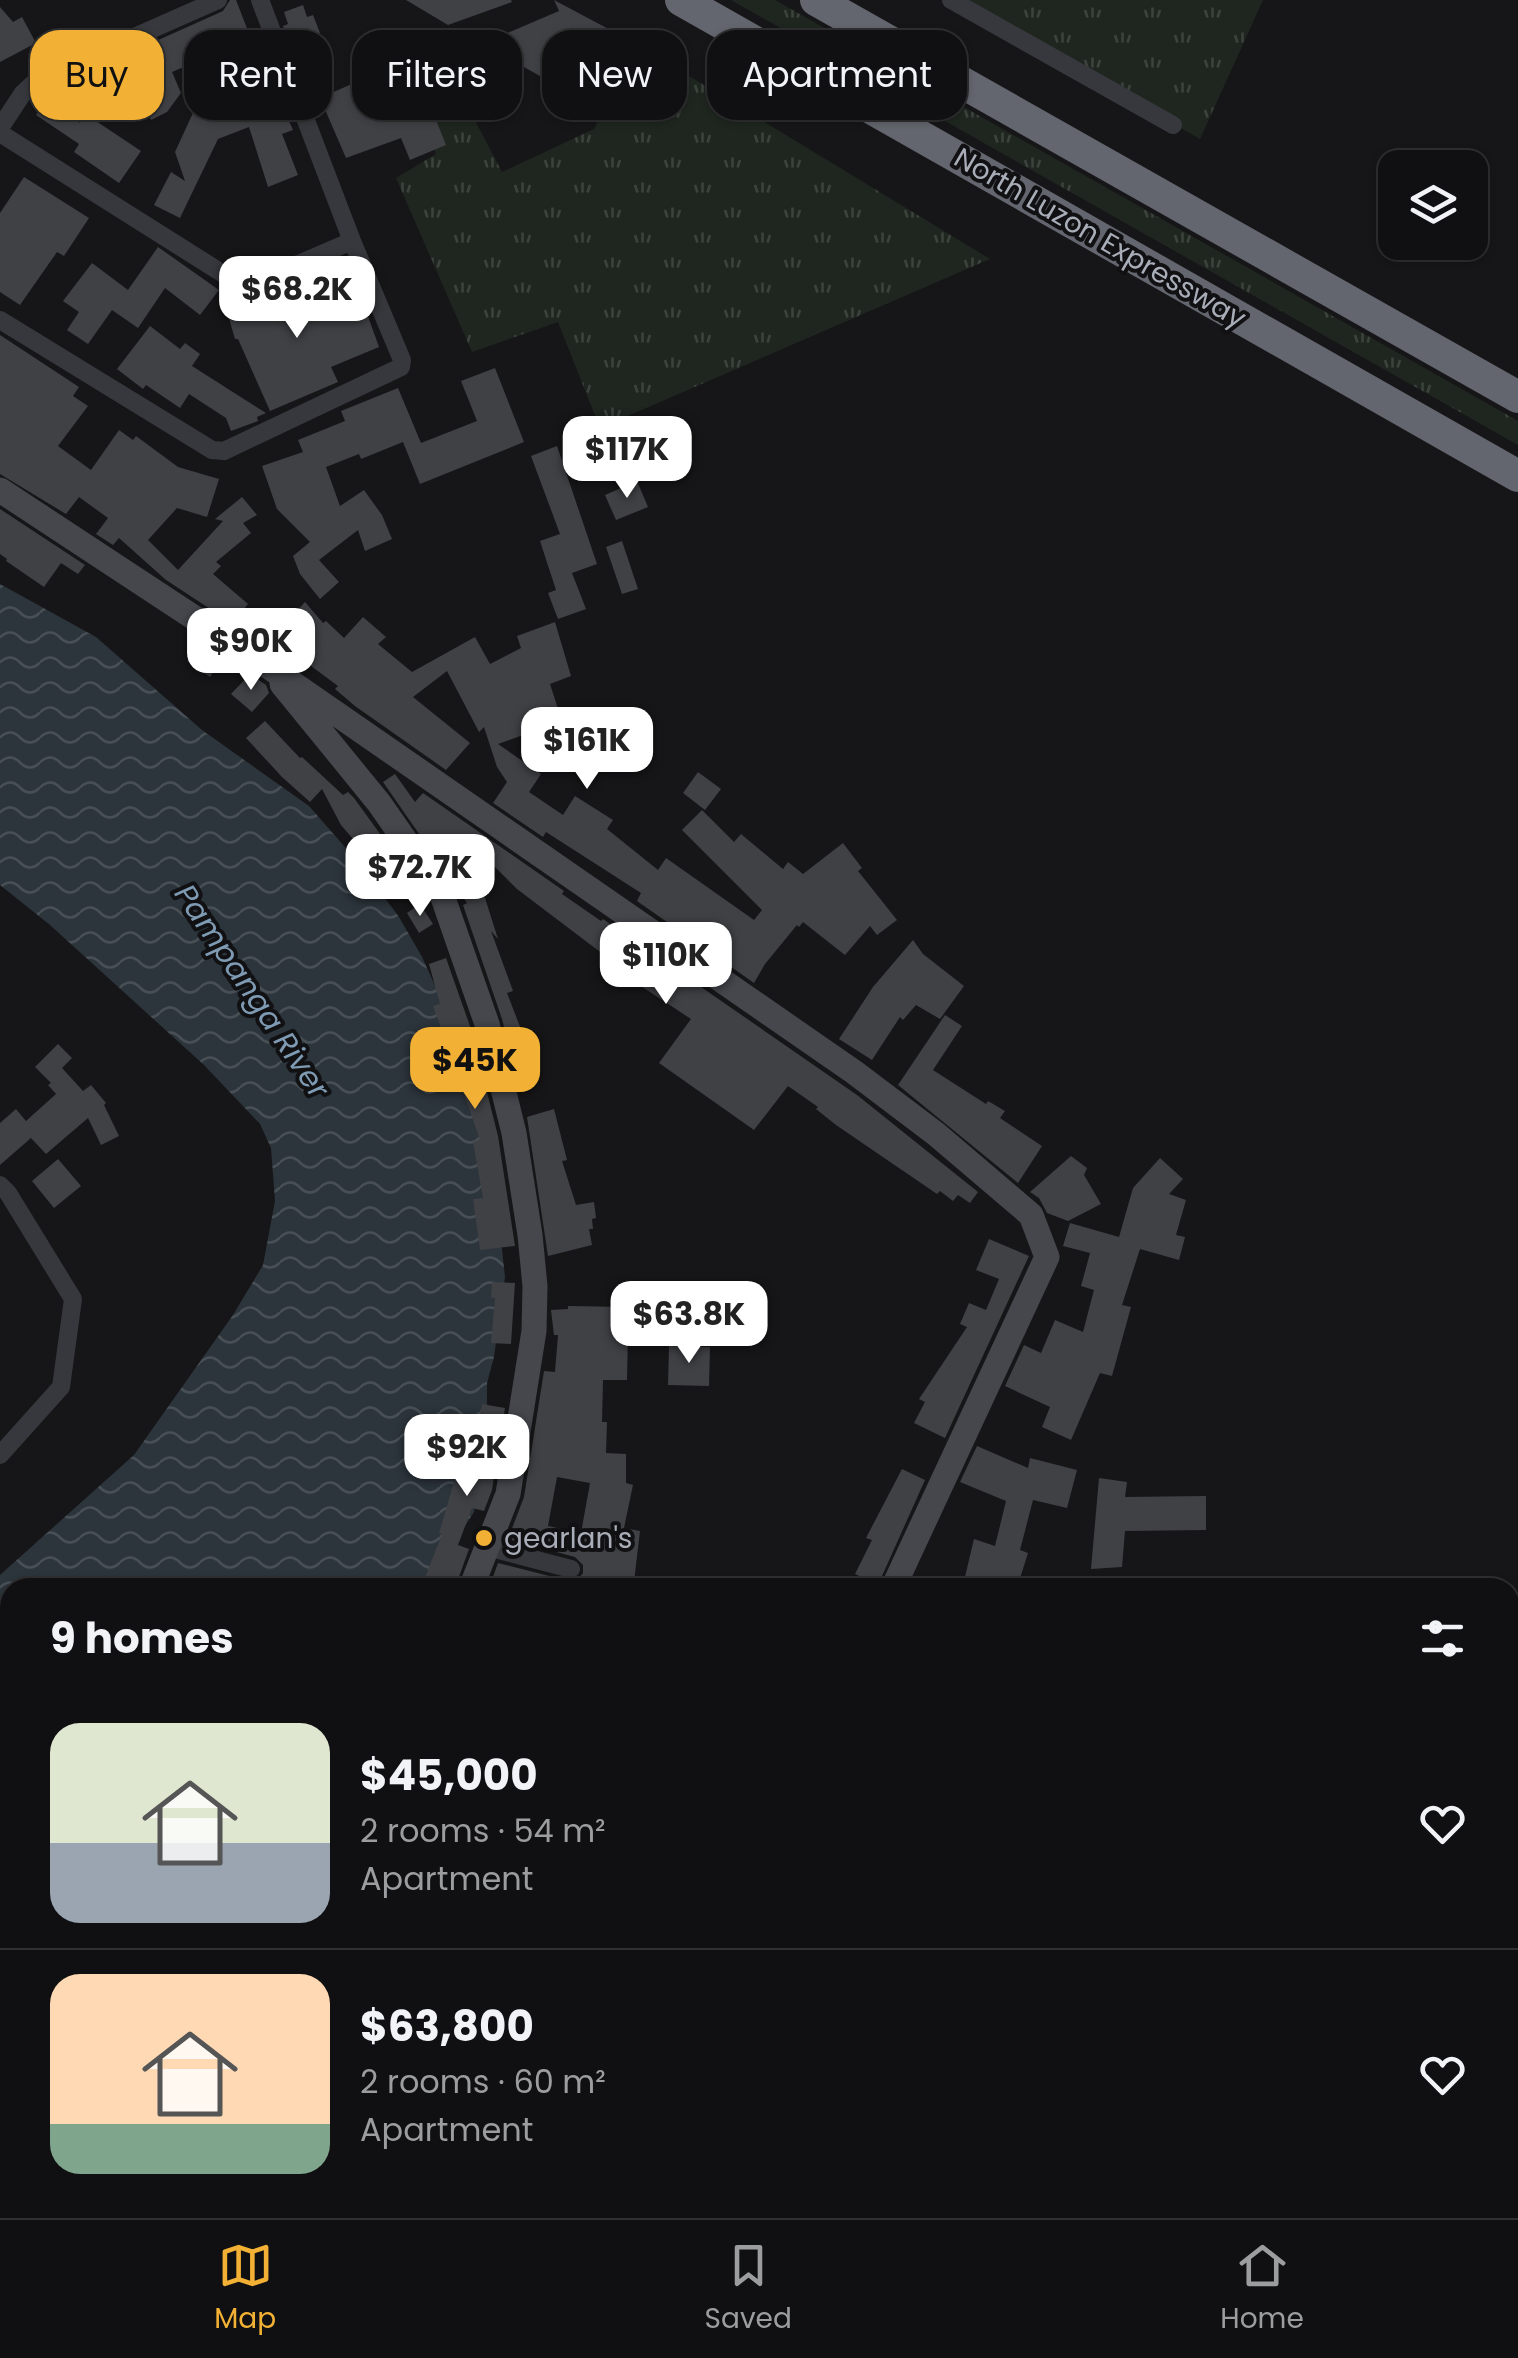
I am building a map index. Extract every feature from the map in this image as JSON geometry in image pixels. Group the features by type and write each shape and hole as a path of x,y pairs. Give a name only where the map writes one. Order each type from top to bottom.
{"highway":[{"name":"North Luzon Expressway","path":"681,0 1518,476"},
{"path":"816,0 1518,397"}],"street":[{"path":"218,0 37,80 23,92 0,130 236,282 266,278 352,241"},
{"path":"0,320 212,450 224,450 402,367 260,0"},
{"path":"951,0 1173,124"},
{"path":"0,490 269,667 854,1072 936,1134 1031,1215 1047,1256 898,1578"},
{"path":"269,667 379,804 441,892 457,931 503,1082 522,1170 534,1286 534,1331 508,1494 475,1578"},
{"path":"0,1185 73,1300 61,1387 0,1456"},
{"path":"487,1548 571,1569"}],"green space":[{"path":"731,0 775,0 828,30 784,30"},
{"path":"956,0 1263,0 1200,139"},
{"path":"687,75 707,87 707,120 761,120 990,259 600,428 558,322 472,352 396,178 436,154 423,120 475,120 502,172 594,129 599,120 687,120"},
{"path":"967,109 1518,421 1518,445 943,120 967,120"}],"water":[{"name":"Pampanga River","path":"0,584 96,637 202,730 309,806 399,917 457,1034 499,1222 505,1277 487,1383 487,1444 474,1512 431,1578 0,1578 134,1455 233,1315 263,1265 275,1201 271,1148 260,1124 204,1065 50,925 0,885"}],"building":[{"path":"230,0 236,0 248,30 184,30 184,67 172,72 181,93 164,114 164,37 223,11"},
{"path":"406,0 511,0 512,2 448,25"},
{"path":"554,0 610,30 542,30 542,77 522,66 522,30 515,30 559,11"},
{"path":"303,5 307,17 313,15 319,30 285,30 283,26 288,24 284,12"},
{"path":"0,7 13,22 22,17 30,32 30,46 0,62"},
{"path":"352,84 352,120 436,120 446,145 410,160 401,138 346,158 330,120 332,93"},
{"path":"43,120 80,123 79,120 94,120 141,151 119,183 74,152 79,144"},
{"path":"190,120 289,120 293,130 282,134 298,175 268,187 249,127 218,139 180,218 154,205 171,172 185,181 175,152"},
{"path":"24,177 89,218 64,256 57,252 20,305 0,292 0,213"},
{"path":"158,247 219,290 200,315 165,288 138,328 112,310 88,344 67,330 79,312 63,301 92,263 128,290"},
{"path":"290,283 300,310 343,294 350,315 365,308 379,347 331,367 338,382 270,411 235,339 224,301 252,293 253,297"},
{"path":"150,326 180,349 185,343 200,354 192,366 266,413 257,417 258,421 231,431 226,418 189,394 180,408 146,385 143,389 117,369"},
{"path":"0,335 79,387 73,396 88,406 58,446 91,470 119,430 133,440 136,436 178,467 219,479 207,517 177,508 148,540 178,570 223,521 215,519 242,497 257,515 243,523 251,533 216,562 221,566 213,574 248,604 239,615 256,627 250,635 166,580 119,538 113,545 96,534 108,518 79,497 66,514 0,474"},
{"path":"495,368 524,442 420,484 403,442 361,459 359,454 326,467 340,506 364,490 382,515 392,539 365,551 358,530 319,560 339,582 320,599 300,574 293,556 310,542 277,509 262,466 303,452 298,440 345,421 341,411 398,388 421,443 477,421 461,381"},
{"path":"557,446 597,564 572,573 586,609 558,619 548,593 556,590 540,541 560,534 531,456"},
{"path":"637,481 648,507 616,520 605,495"},
{"path":"0,509 85,565 78,574 61,563 44,587 0,554"},
{"path":"622,541 638,589 622,594 606,547"},
{"path":"305,602 323,623 326,621 344,638 363,617 386,637 378,644 412,672 475,637 490,664 521,648 517,636 555,622 571,676 550,684 562,721 498,744 541,774 529,792 563,815 575,796 613,820 607,829 658,870 666,858 754,920 762,910 682,830 702,810 734,842 741,834 783,869 788,862 803,874 843,843 862,868 858,871 897,920 877,935 870,926 845,955 803,922 765,964 754,983 637,901 641,893 546,832 543,837 493,803 507,782 497,767 484,727 479,732 447,671 413,697 470,743 446,770 355,706 335,689 338,686 292,652 285,658 276,652 261,636 274,625 279,630"},
{"path":"201,641 224,657 210,677 187,661"},
{"path":"250,674 266,685 269,693 252,712 231,694"},
{"path":"265,721 300,758 343,795 348,792 354,798 404,867 387,879 341,825 322,789 310,802 282,777 246,738"},
{"path":"698,772 721,789 705,810 683,793"},
{"path":"395,774 415,802 423,793 564,891 562,894 857,1095 978,1192 970,1203 958,1195 953,1201 940,1191 937,1194 836,1125 788,1086 754,1130 659,1063 691,1019 609,965 612,961 517,889 466,838 498,939 491,931 513,991 507,993 529,1050 524,1051 533,1082 519,1086 502,1019 463,905 467,903 383,782"},
{"path":"420,904 433,924 419,933 407,913"},
{"path":"913,940 923,954 964,986 940,1019 916,1005 903,1020 900,1017 872,1060 839,1039 873,987"},
{"path":"446,958 471,1029 498,1136 515,1246 480,1250 473,1199 483,1198 473,1142 480,1140 446,1057 451,1055 433,1006 440,1004 429,964"},
{"path":"945,1015 962,1026 933,1070 986,1104 988,1101 1005,1111 1000,1118 1042,1146 1018,1183 898,1085"},
{"path":"58,1044 72,1058 62,1068 83,1091 91,1085 106,1103 119,1136 101,1145 88,1118 46,1154 31,1138 0,1165 0,1123 16,1109 26,1121 56,1094 35,1067"},
{"path":"554,1109 567,1160 562,1161 576,1205 594,1202 596,1218 592,1219 593,1229 589,1229 592,1245 548,1256 527,1117"},
{"path":"1071,1156 1087,1168 1084,1175 1101,1204 1068,1221 1047,1213 1039,1198 1030,1192"},
{"path":"1160,1158 1183,1179 1169,1194 1186,1200 1176,1235 1185,1237 1179,1260 1140,1249 1122,1305 1131,1307 1112,1376 1100,1373 1071,1440 1042,1427 1050,1407 1005,1386 1024,1345 1041,1353 1055,1320 1083,1332 1094,1290 1081,1286 1090,1253 1063,1246 1070,1223 1119,1237 1133,1188"},
{"path":"58,1159 81,1186 54,1208 32,1181"},
{"path":"989,1239 1029,1256 945,1438 914,1423 925,1402 919,1399 967,1327 960,1324 969,1303 986,1310 999,1279 976,1270"},
{"path":"492,1282 515,1283 511,1344 491,1343 495,1298 491,1298"},
{"path":"629,1300 679,1302 677,1335 628,1332 627,1380 603,1380 606,1453 626,1454 626,1483 633,1485 624,1528 640,1531 634,1578 579,1578 583,1565 575,1557 508,1539 524,1497 544,1371 555,1372 558,1335 554,1335 551,1310 568,1306 628,1307","holes":["557,1477 590,1483 581,1533 548,1526"]},
{"path":"669,1346 710,1347 709,1386 668,1385"},
{"path":"482,1404 505,1408 492,1490 484,1511 472,1508 458,1545 469,1549 459,1578 425,1578 442,1534 439,1533 460,1462 465,1463 472,1440 475,1441"},
{"path":"977,1446 1028,1468 1030,1458 1077,1470 1067,1508 1033,1500 1020,1550 1028,1553 1020,1578 965,1578 974,1539 995,1546 1006,1501 960,1482"},
{"path":"902,1469 925,1480 881,1578 855,1574 872,1540 866,1538"},
{"path":"1099,1478 1127,1482 1125,1497 1206,1496 1206,1530 1125,1531 1122,1567 1091,1569"},
{"path":"498,1563 557,1578 493,1578"}],"place":[{"name":"gearlan's","path":"484,1538"}]}
